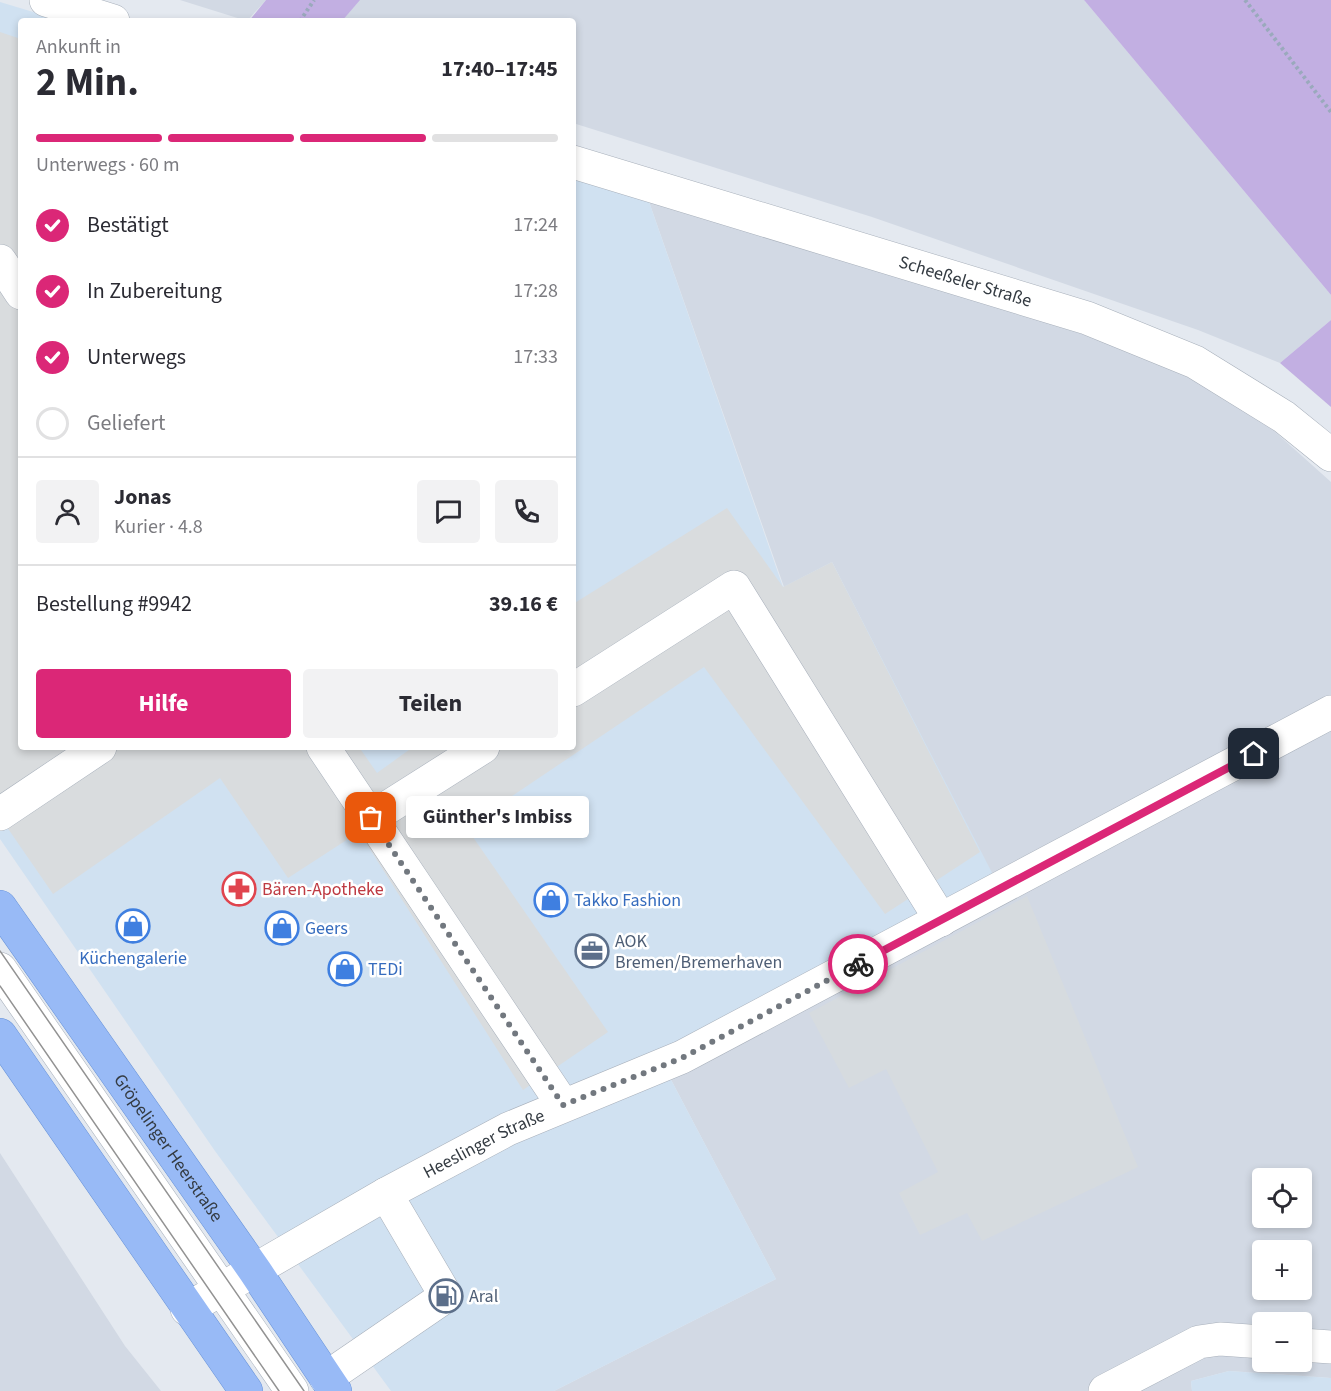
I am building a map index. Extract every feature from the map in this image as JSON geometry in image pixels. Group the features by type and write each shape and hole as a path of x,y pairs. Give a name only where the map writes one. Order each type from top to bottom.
{"main road":[{"name":"Gröpelinger Heerstraße","path":"0,906 255,1270 331,1385"},
{"path":"0,1035 187,1309 246,1391"}],"street":[{"path":"46,0 103,18"},
{"name":"Scheeßeler Straße","path":"576,163 1087,318 1195,362 1284,417 1331,454"},
{"path":"0,261 18,288"},
{"path":"576,688 734,587 941,920"},
{"name":"Heeslinger Straße","path":"187,1309 386,1194 508,1128 682,1058 1331,712"},
{"path":"0,814 96,750"},
{"path":"325,750 563,1105"},
{"path":"371,818 478,750"},
{"path":"0,969 292,1391"},
{"path":"331,1385 446,1296 386,1194"},
{"path":"1105,1391 1198,1342 1220,1339 1252,1341"},
{"path":"1312,1346 1331,1347"}],"path":[{"path":"302,18 314,0"},
{"path":"1245,0 1331,112"}],"shaded area":[{"path":"180,0 266,0 250,18 237,18"},
{"path":"266,0 360,0 345,18 251,18"},
{"path":"359,0 1084,0 1331,295 1331,320 1280,363 1198,330 872,217 576,124 576,18 344,18"},
{"path":"1084,0 1331,0 1331,295"},
{"path":"0,2 53,18 18,18 18,750 576,750 576,175 647,196 783,587 832,562 1004,896 668,1074 776,1279 554,1391 391,1391 215,1151 0,839"},
{"path":"0,32 18,38 18,750 361,750 377,773 409,750 576,750 576,602 727,508 783,587 832,562 980,852 885,914 704,667 466,827 608,1032 523,1090 359,832 288,878 220,778 53,894 0,817"},
{"path":"647,196 1154,357 1194,374 1273,430 1331,482 1331,1378 1229,1371 1191,1381 1192,1391 554,1391 776,1279 668,1074 1003,896 832,562 784,587"},
{"path":"1331,320 1331,407 1280,363"},
{"path":"1027,896 1138,1167 982,1241 967,1213 920,1235 899,1193 938,1172 886,1069 849,1088 809,1013"},
{"path":"0,1153 125,1346 161,1391 0,1391"},
{"path":"1229,1371 1331,1378 1331,1391 1192,1391 1191,1381"}],"tram line":[{"path":"0,951 304,1391"},
{"path":"0,986 279,1391"}],"way so far":[{"path":"371,818 563,1105 682,1058 858,964"}],"place":[{"name":"Günther's Imbiss","path":"371,818"},
{"name":"Bären-Apotheke","path":"239,889"},
{"name":"Takko Fashion","path":"551,900"},
{"name":"Küchengalerie","path":"133,926"},
{"name":"Geers","path":"282,928"},
{"name":"AOK Bremen/Bremerhaven","path":"592,951"},
{"name":"TEDi","path":"345,969"},
{"name":"Aral","path":"446,1296"}],"route":[{"path":"858,964 1254,754"}]}
